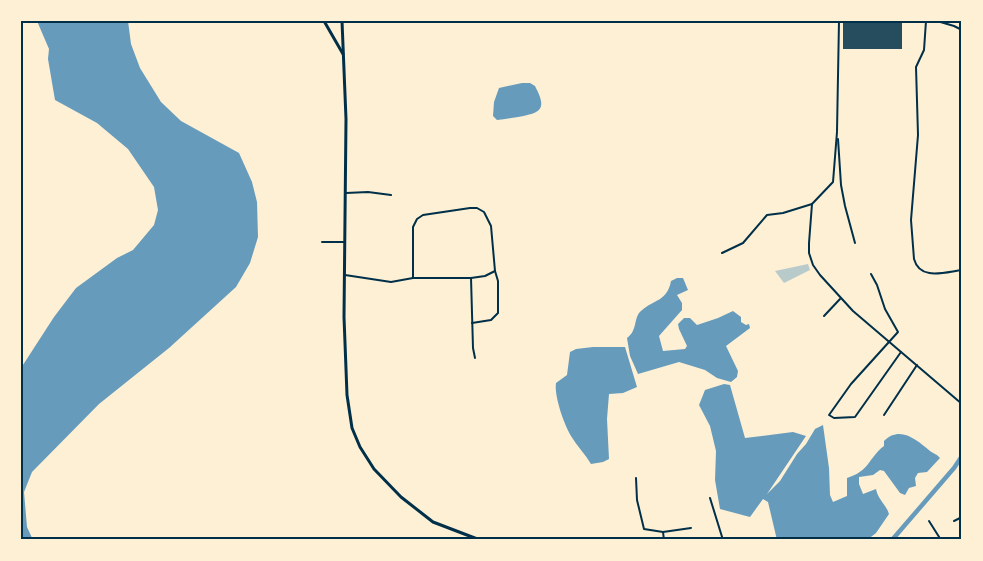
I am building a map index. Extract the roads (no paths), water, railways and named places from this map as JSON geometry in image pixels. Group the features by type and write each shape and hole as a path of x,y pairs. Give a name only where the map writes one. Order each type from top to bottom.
{"highway":[{"path":"324,21 344,57"},
{"path":"342,21 346,193 344,275 347,395 352,428 360,447 374,469 401,497 433,522 480,540"}],"street":[{"path":"722,253 743,243 767,215 783,213 812,204 833,182 837,132 839,21"},
{"path":"926,21 924,50 916,67 918,135 911,220 914,261 920,271 926,273 962,270"},
{"path":"937,21 962,30"},
{"path":"837,132 841,185 855,243"},
{"path":"346,193 368,192 391,195"},
{"path":"812,204 809,253 813,266 840,299 962,404"},
{"path":"413,278 414,227 417,219 423,215 470,208 477,208 484,212 491,226 495,271 498,281 498,313 491,320 472,323"},
{"path":"322,242 344,242"},
{"path":"344,275 391,282 413,278 471,278 486,276 495,271"},
{"path":"871,274 885,310 898,332 851,384 829,414 834,418 855,417 901,352"},
{"path":"471,278 475,358"},
{"path":"824,316 840,299"},
{"path":"884,415 917,364"},
{"path":"636,478 637,500 644,529 663,532 691,528"},
{"path":"710,498 723,540"},
{"path":"954,521 962,517"},
{"path":"929,521 941,540"},
{"path":"663,532 664,540"},
{"path":"947,540 950,538 951,540"}],"water":[{"path":"37,21 128,21 131,44 140,68 161,102 181,121 239,153 252,182 257,202 258,237 250,263 236,287 169,348 99,404 32,472 24,492 27,527 33,540 21,540 21,368 54,317 76,288 117,258 133,250 154,225 158,210 154,187 128,149 97,123 55,100 48,59 49,49"},
{"path":"530,83 535,86 541,100 540,109 532,114 497,120 493,116 494,102 499,88"},
{"path":"683,278 688,290 677,295 682,303 682,310 659,336 663,351 685,349 687,346 678,324 684,318 690,318 697,325 733,311 741,317 741,322 746,325 749,324 750,328 726,346 738,371 737,377 731,382 717,378 705,370 679,362 638,374 630,356 627,338 633,331 641,311 663,297 671,281"},
{"path":"625,347 637,387 623,393 609,394 607,419 609,459 591,464 568,431 560,410 556,383 567,375 570,352 576,349"},
{"path":"724,384 730,385 745,438 793,432 806,436 767,494 780,481 815,429 823,425 829,468 830,495 833,502 847,496 847,478 865,468 884,446 884,441 890,436 902,434 908,436 940,458 927,472 918,473 915,478 916,486 909,488 905,495 900,493 884,471 880,470 873,475 859,477 859,484 863,494 876,489 889,514 876,533 867,540 777,540 768,502 763,499 750,517 720,509 715,480 716,451 710,426 699,405 705,390"}],"waterway":[{"path":"892,540 954,468 962,456"}]}
